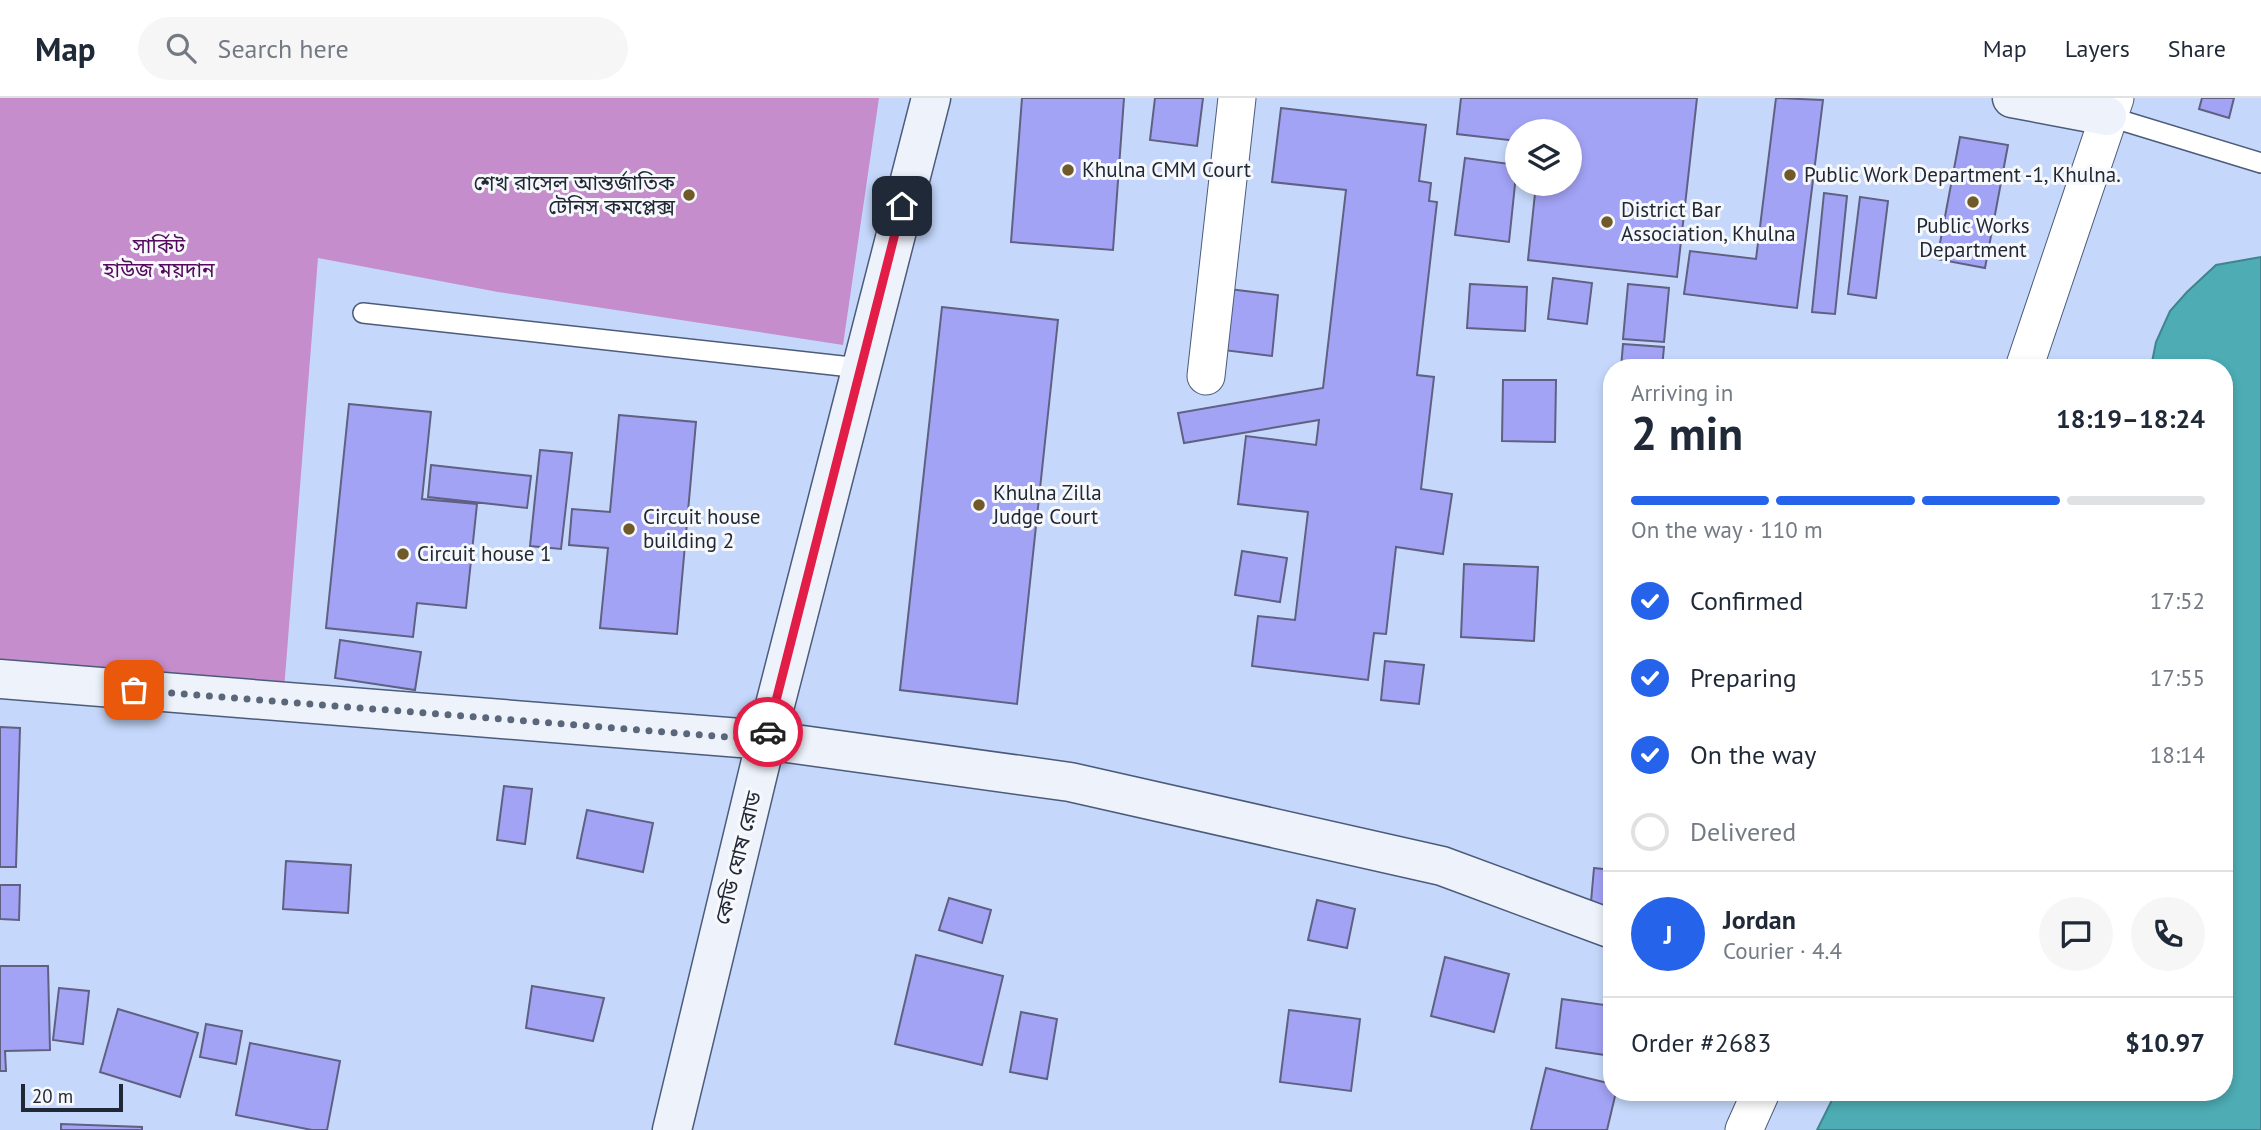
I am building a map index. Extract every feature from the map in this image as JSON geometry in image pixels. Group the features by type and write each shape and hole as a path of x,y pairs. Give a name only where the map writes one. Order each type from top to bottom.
{"street":[{"name":"কেডি ঘোষ রোড","path":"672,1130 766,740 930,98"},
{"path":"1206,376 1237,98"},
{"path":"2012,98 2111,107 2027,359"},
{"path":"0,679 766,740 1070,782 1442,866 1603,926"},
{"path":"1744,1130 1757,1101"}],"lane":[{"path":"2111,107 2261,163"},
{"path":"363,313 860,368"}],"green space":[{"name":"সার্কিট হাউজ ময়দান","path":"0,98 879,98 843,345 498,292 318,258 284,690 0,667"}],"shaded area":[{"path":"2261,257 2261,1130 1817,1130 1832,1101 2233,1101 2233,359 2153,359 2156,342 2170,311 2216,265"}],"building":[{"name":"Khulna CMM Court","path":"1022,98 1124,98 1113,250 1011,242"},
{"path":"1155,98 1203,98 1197,146 1150,140"},
{"name":"District Bar Association, Khulna","path":"1461,98 1697,98 1677,277 1528,260 1535,196 1582,196 1582,119 1505,119 1505,140 1457,134"},
{"name":"Public Work Department -1, Khulna.","path":"1776,98 1823,100 1797,308 1684,294 1690,251 1756,259"},
{"path":"2202,98 2234,98 2229,118 2199,109"},
{"path":"1281,108 1426,125 1419,181 1431,183 1429,201 1437,202 1417,375 1434,377 1421,489 1452,494 1443,554 1396,547 1386,634 1374,633 1368,680 1252,666 1258,616 1295,620 1308,512 1238,504 1246,436 1316,445 1319,420 1184,443 1178,413 1323,388 1346,190 1272,182"},
{"name":"Public Works Department","path":"1960,137 2008,145 1985,268 1937,259"},
{"path":"1465,158 1505,163 1505,196 1514,196 1509,242 1455,235"},
{"path":"1824,193 1847,196 1835,314 1812,312"},
{"path":"1860,197 1888,201 1876,298 1848,294"},
{"path":"1553,278 1592,283 1587,324 1548,319"},
{"path":"1470,284 1527,287 1525,331 1467,328"},
{"path":"1628,284 1669,288 1664,342 1623,339"},
{"path":"1229,289 1278,295 1272,356 1223,350"},
{"name":"Khulna Zilla Judge Court","path":"942,307 1058,320 1017,704 900,690"},
{"path":"1623,344 1664,347 1663,359 1622,359"},
{"path":"1503,380 1556,380 1555,442 1502,441"},
{"name":"Circuit house 1","path":"349,404 431,412 422,499 477,504 466,608 417,603 413,637 326,628"},
{"name":"Circuit house building 2","path":"619,415 696,422 677,634 600,628 608,548 569,545 572,509 610,512"},
{"path":"540,450 572,453 561,549 530,546"},
{"path":"431,465 531,476 527,508 428,497"},
{"path":"1242,551 1287,558 1280,602 1235,595"},
{"path":"1464,564 1538,567 1534,641 1461,637"},
{"path":"340,640 421,652 415,690 335,678"},
{"path":"1385,661 1424,665 1419,704 1381,700"},
{"path":"0,727 20,728 16,867 0,867"},
{"path":"504,786 532,789 525,844 497,840"},
{"path":"587,810 653,823 643,872 577,858"},
{"path":"286,861 351,865 348,913 283,909"},
{"path":"1594,868 1603,869 1603,914 1590,913"},
{"path":"0,885 20,885 19,920 0,919"},
{"path":"949,898 991,910 982,943 939,930"},
{"path":"1317,900 1355,909 1347,948 1308,940"},
{"path":"916,955 1003,976 982,1065 895,1044"},
{"path":"1445,957 1509,974 1494,1032 1431,1016"},
{"path":"0,966 48,966 50,1050 5,1051 6,1071 0,1071"},
{"path":"532,986 604,998 593,1041 526,1028"},
{"path":"59,988 89,991 83,1044 53,1040"},
{"path":"1562,999 1603,1005 1603,1055 1556,1048"},
{"path":"118,1009 198,1033 180,1097 100,1072"},
{"path":"1289,1010 1360,1019 1351,1091 1280,1082"},
{"path":"1021,1012 1057,1019 1047,1079 1010,1072"},
{"path":"206,1024 242,1031 236,1064 200,1057"},
{"path":"250,1043 340,1061 327,1130 312,1130 236,1115"},
{"path":"1546,1068 1603,1082 1603,1101 1614,1101 1607,1130 1531,1130"},
{"path":"61,1124 142,1127 142,1130 61,1130"}],"way so far":[{"path":"134,690 766,740 768,732"}],"place":[{"name":"Khulna CMM Court","path":"1068,170"},
{"name":"Public Work Department -1, Khulna.","path":"1790,175"},
{"name":"শেখ রাসেল আন্তর্জাতিক টেনিস কমপ্লেক্স","path":"689,195"},
{"name":"Public Works Department","path":"1973,202"},
{"name":"District Bar Association, Khulna","path":"1607,222"},
{"name":"Khulna Zilla Judge Court","path":"979,505"},
{"name":"Circuit house building 2","path":"629,529"},
{"name":"Circuit house 1","path":"403,554"}],"route":[{"path":"768,732 902,206"}]}
